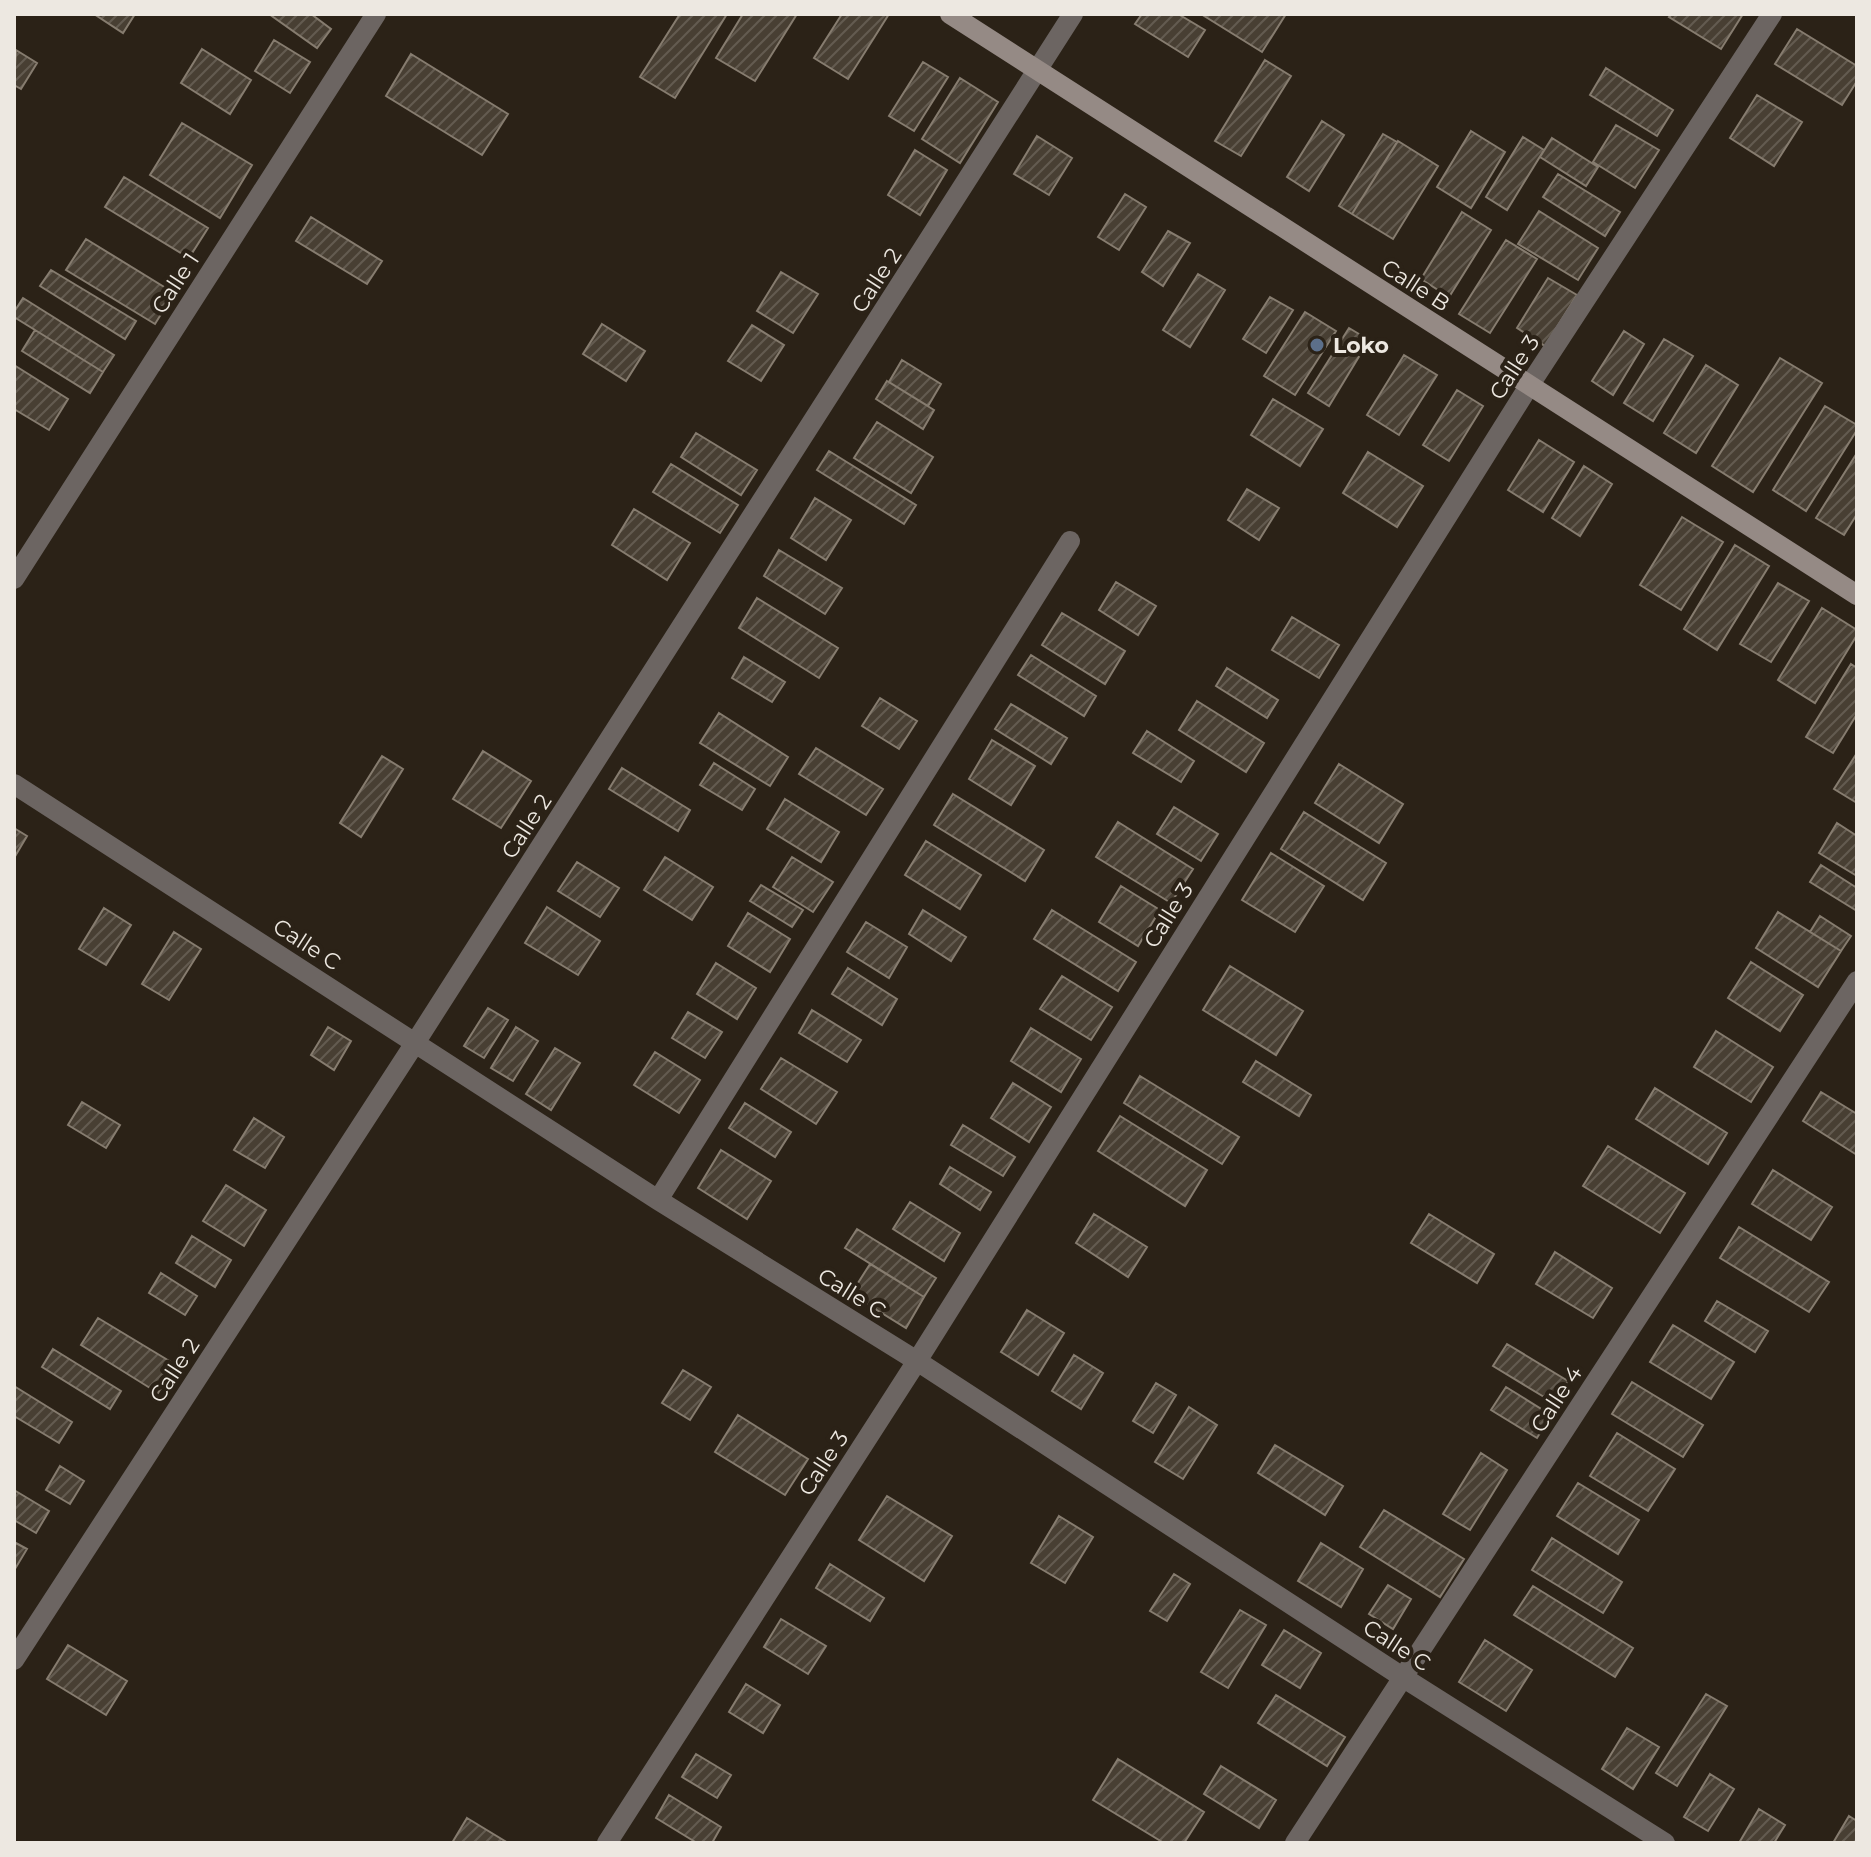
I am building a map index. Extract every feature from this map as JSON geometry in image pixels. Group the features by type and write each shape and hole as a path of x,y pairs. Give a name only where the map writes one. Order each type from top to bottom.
{"street":[{"name":"Calle 1","path":"14,579 376,14"},
{"name":"Calle B","path":"950,14 1857,595"},
{"name":"Calle 2","path":"14,1660 415,1043 1073,14"},
{"name":"Calle 3","path":"607,1843 917,1361 1529,386 1772,14"},
{"path":"658,1200 1070,541"},
{"name":"Calle C","path":"14,784 658,1200 917,1361 1404,1678 1665,1843"},
{"name":"Calle 4","path":"1295,1843 1857,981"}],"building":[{"path":"94,14 135,14 123,33"},
{"path":"269,14 311,14 331,29 317,48"},
{"path":"680,14 727,14 675,98 640,77"},
{"path":"743,14 797,14 755,81 716,58"},
{"path":"842,14 889,14 848,79 814,58"},
{"path":"1142,14 1178,14 1205,30 1188,57 1135,24"},
{"path":"1201,14 1286,14 1262,52"},
{"path":"1672,14 1743,14 1721,49 1669,17"},
{"path":"1797,29 1857,66 1857,81 1842,105 1775,64"},
{"path":"274,40 310,62 290,93 255,71"},
{"path":"202,49 251,80 230,114 181,83"},
{"path":"16,50 37,63 21,89 14,85"},
{"path":"411,54 508,114 482,155 386,96"},
{"path":"1265,60 1291,76 1241,156 1215,141"},
{"path":"923,62 948,77 914,131 889,116"},
{"path":"1606,68 1673,110 1657,136 1590,95"},
{"path":"960,78 998,102 960,163 922,139"},
{"path":"1757,95 1802,122 1774,166 1730,138"},
{"path":"1322,121 1344,135 1309,191 1287,177"},
{"path":"182,123 252,165 220,218 150,175"},
{"path":"1616,125 1659,150 1635,188 1593,162"},
{"path":"1471,131 1505,152 1471,208 1437,187"},
{"path":"1383,134 1397,142 1352,214 1339,206"},
{"path":"1037,136 1072,158 1049,195 1014,174"},
{"path":"1523,137 1544,150 1507,210 1486,197"},
{"path":"1552,138 1598,167 1586,186 1540,157"},
{"path":"1398,141 1438,166 1393,239 1352,214"},
{"path":"915,150 947,170 920,215 888,195"},
{"path":"1558,174 1620,212 1605,236 1543,197"},
{"path":"124,177 208,228 189,258 105,207"},
{"path":"1125,194 1146,207 1119,250 1098,237"},
{"path":"1539,211 1598,248 1578,280 1518,244"},
{"path":"1462,212 1491,230 1449,297 1421,279"},
{"path":"311,217 382,261 367,284 296,241"},
{"path":"1168,231 1190,243 1163,286 1142,272"},
{"path":"86,239 174,293 155,324 66,270"},
{"path":"1506,240 1537,259 1490,333 1459,314"},
{"path":"51,270 136,321 125,339 40,286"},
{"path":"781,272 818,294 793,333 757,311"},
{"path":"1198,274 1225,290 1190,347 1163,330"},
{"path":"1548,278 1577,295 1545,346 1517,328"},
{"path":"1270,297 1293,310 1266,353 1243,339"},
{"path":"23,298 114,355 103,372 14,317"},
{"path":"1305,312 1336,331 1295,395 1264,376"},
{"path":"602,324 645,351 626,381 583,354"},
{"path":"752,325 784,345 761,381 728,361"},
{"path":"1349,328 1369,340 1329,406 1308,393"},
{"path":"35,330 103,372 90,393 22,351"},
{"path":"1624,331 1644,344 1613,395 1592,381"},
{"path":"1664,339 1693,356 1653,421 1624,403"},
{"path":"1404,355 1437,375 1399,435 1367,415"},
{"path":"1780,358 1822,383 1753,492 1712,466"},
{"path":"902,360 941,384 928,406 889,382"},
{"path":"14,365 68,399 49,430 14,409"},
{"path":"1706,365 1738,385 1696,453 1664,433"},
{"path":"887,381 934,410 923,429 876,399"},
{"path":"1457,390 1483,406 1449,461 1423,445"},
{"path":"1273,399 1323,429 1300,466 1251,435"},
{"path":"1825,406 1857,425 1857,430 1806,511 1773,490"},
{"path":"877,422 933,457 911,493 854,458"},
{"path":"696,433 757,470 741,495 681,457"},
{"path":"1539,440 1574,462 1543,512 1508,490"},
{"path":"829,451 916,505 904,524 817,470"},
{"path":"1368,452 1423,486 1397,527 1343,493"},
{"path":"1857,453 1857,514 1844,535 1816,518"},
{"path":"671,464 738,505 720,533 653,492"},
{"path":"1584,466 1612,484 1580,536 1552,518"},
{"path":"1247,489 1279,508 1259,540 1228,520"},
{"path":"815,498 851,520 826,560 791,538"},
{"path":"634,509 690,543 667,580 612,545"},
{"path":"1682,517 1723,542 1681,610 1640,585"},
{"path":"1735,545 1769,566 1717,650 1684,629"},
{"path":"779,550 842,588 825,614 764,576"},
{"path":"1116,582 1156,606 1138,635 1099,610"},
{"path":"1778,583 1809,601 1771,662 1740,644"},
{"path":"757,598 838,648 819,678 739,628"},
{"path":"1822,608 1857,630 1857,635 1815,703 1778,680"},
{"path":"1062,613 1125,651 1105,684 1042,645"},
{"path":"1292,617 1339,645 1319,678 1272,650"},
{"path":"1031,655 1096,696 1084,716 1018,675"},
{"path":"744,657 785,682 772,702 732,678"},
{"path":"1851,664 1857,668 1857,714 1833,753 1806,737"},
{"path":"1227,668 1278,700 1267,718 1216,686"},
{"path":"880,698 917,721 899,749 862,726"},
{"path":"1197,701 1264,743 1246,772 1179,730"},
{"path":"1011,704 1067,738 1051,764 995,729"},
{"path":"719,713 788,757 770,786 700,743"},
{"path":"1147,731 1194,761 1181,782 1133,753"},
{"path":"992,740 1035,766 1011,805 969,779"},
{"path":"816,748 883,789 866,815 799,774"},
{"path":"483,751 531,781 501,828 453,799"},
{"path":"1857,753 1857,803 1834,789"},
{"path":"382,756 403,769 361,837 340,823"},
{"path":"714,763 755,789 742,810 700,785"},
{"path":"1339,764 1403,804 1379,843 1315,803"},
{"path":"622,768 690,810 678,831 609,789"},
{"path":"953,794 1044,850 1025,881 934,825"},
{"path":"785,799 839,832 821,862 767,829"},
{"path":"1174,807 1218,834 1201,861 1157,834"},
{"path":"1304,812 1386,863 1363,900 1281,849"},
{"path":"1118,822 1193,869 1171,903 1096,857"},
{"path":"1837,823 1857,836 1857,876 1819,853"},
{"path":"14,828 27,836 14,858"},
{"path":"926,841 981,875 960,909 905,875"},
{"path":"1271,853 1324,886 1295,932 1242,900"},
{"path":"665,857 713,887 692,920 644,890"},
{"path":"792,857 833,882 813,912 773,887"},
{"path":"577,862 619,888 600,917 558,891"},
{"path":"1821,865 1857,888 1857,911 1810,882"},
{"path":"761,885 803,910 792,927 750,901"},
{"path":"1121,886 1160,910 1138,946 1099,922"},
{"path":"547,907 600,941 578,975 525,943"},
{"path":"104,908 131,925 106,965 79,949"},
{"path":"923,910 966,937 951,961 909,934"},
{"path":"1052,910 1136,962 1118,991 1034,939"},
{"path":"1778,912 1841,951 1818,987 1756,948"},
{"path":"748,913 790,939 770,972 728,946"},
{"path":"1820,916 1851,936 1841,951 1810,932"},
{"path":"866,922 907,947 889,978 847,952"},
{"path":"174,932 201,949 169,1000 142,984"},
{"path":"1751,962 1803,995 1780,1031 1728,998"},
{"path":"716,963 756,988 737,1019 697,994"},
{"path":"1230,966 1303,1011 1276,1055 1203,1010"},
{"path":"848,968 897,999 882,1025 832,994"},
{"path":"1062,976 1112,1007 1091,1040 1040,1009"},
{"path":"488,1008 508,1020 484,1058 464,1046"},
{"path":"812,1010 861,1040 847,1062 799,1033"},
{"path":"688,1012 722,1032 705,1058 672,1038"},
{"path":"328,1027 351,1041 334,1070 311,1055"},
{"path":"516,1027 538,1041 513,1081 491,1068"},
{"path":"1031,1028 1081,1059 1061,1092 1011,1061"},
{"path":"1716,1031 1773,1067 1751,1102 1694,1067"},
{"path":"555,1048 580,1063 551,1110 526,1094"},
{"path":"655,1052 700,1080 679,1113 634,1085"},
{"path":"781,1058 837,1092 816,1124 761,1089"},
{"path":"1256,1061 1311,1095 1299,1116 1243,1082"},
{"path":"1140,1076 1239,1137 1222,1164 1124,1103"},
{"path":"1013,1083 1051,1107 1029,1142 991,1118"},
{"path":"1655,1088 1727,1133 1708,1164 1636,1119"},
{"path":"1821,1092 1857,1114 1857,1155 1803,1121"},
{"path":"82,1102 120,1125 106,1148 68,1125"},
{"path":"745,1103 791,1132 775,1157 729,1128"},
{"path":"1120,1116 1207,1170 1185,1206 1098,1151"},
{"path":"254,1118 284,1137 265,1168 234,1150"},
{"path":"963,1125 1015,1157 1003,1176 951,1145"},
{"path":"1608,1146 1685,1193 1660,1233 1583,1186"},
{"path":"721,1150 771,1181 747,1219 698,1188"},
{"path":"950,1167 991,1192 980,1210 940,1184"},
{"path":"1773,1170 1832,1207 1811,1240 1752,1204"},
{"path":"226,1185 266,1210 244,1246 203,1221"},
{"path":"910,1202 960,1233 944,1261 893,1229"},
{"path":"1094,1214 1147,1247 1128,1277 1076,1243"},
{"path":"1429,1214 1494,1254 1477,1283 1411,1243"},
{"path":"1739,1227 1829,1282 1809,1312 1720,1258"},
{"path":"857,1229 936,1278 924,1297 845,1248"},
{"path":"192,1236 231,1260 215,1287 176,1263"},
{"path":"1555,1252 1612,1288 1593,1318 1536,1284"},
{"path":"870,1264 924,1297 906,1328 851,1294"},
{"path":"161,1273 197,1296 185,1315 149,1293"},
{"path":"1717,1301 1768,1331 1755,1352 1705,1321"},
{"path":"1027,1310 1064,1333 1038,1375 1001,1352"},
{"path":"98,1318 176,1365 158,1393 81,1345"},
{"path":"1673,1325 1734,1362 1711,1399 1650,1362"},
{"path":"1507,1344 1568,1381 1554,1403 1493,1366"},
{"path":"53,1349 121,1391 110,1409 42,1367"},
{"path":"1074,1355 1103,1373 1081,1409 1052,1391"},
{"path":"683,1370 711,1387 690,1420 662,1403"},
{"path":"1632,1382 1703,1425 1683,1457 1612,1414"},
{"path":"1156,1383 1176,1395 1153,1433 1133,1421"},
{"path":"14,1386 72,1422 59,1443 14,1416"},
{"path":"1506,1387 1551,1415 1537,1438 1491,1410"},
{"path":"1189,1407 1217,1425 1183,1479 1155,1462"},
{"path":"738,1415 808,1459 785,1495 715,1452"},
{"path":"1617,1433 1675,1469 1648,1511 1590,1476"},
{"path":"1275,1445 1343,1486 1325,1515 1258,1473"},
{"path":"1481,1453 1507,1470 1470,1530 1443,1514"},
{"path":"60,1466 84,1481 70,1504 46,1490"},
{"path":"1578,1483 1639,1520 1618,1554 1557,1516"},
{"path":"14,1490 49,1511 36,1533 14,1520"},
{"path":"887,1496 952,1536 924,1581 859,1540"},
{"path":"1384,1510 1464,1559 1440,1597 1360,1547"},
{"path":"1059,1516 1093,1537 1065,1583 1031,1563"},
{"path":"1552,1538 1622,1582 1603,1613 1532,1570"},
{"path":"14,1542 27,1549 15,1569 14,1568"},
{"path":"1321,1543 1363,1569 1341,1607 1298,1581"},
{"path":"830,1564 884,1598 870,1621 816,1588"},
{"path":"1174,1574 1190,1584 1167,1621 1150,1611"},
{"path":"1388,1585 1411,1599 1393,1629 1369,1614"},
{"path":"1533,1586 1633,1648 1615,1677 1514,1615"},
{"path":"1240,1610 1266,1625 1228,1688 1201,1672"},
{"path":"781,1619 826,1646 808,1674 764,1647"},
{"path":"1284,1630 1321,1653 1300,1688 1262,1665"},
{"path":"1485,1640 1532,1670 1506,1711 1459,1682"},
{"path":"68,1645 127,1681 106,1715 47,1679"},
{"path":"746,1684 780,1705 763,1733 729,1712"},
{"path":"1706,1694 1727,1706 1677,1786 1656,1773"},
{"path":"1276,1695 1345,1737 1327,1766 1258,1723"},
{"path":"1627,1728 1659,1747 1633,1789 1602,1769"},
{"path":"696,1754 731,1775 717,1798 682,1777"},
{"path":"1118,1759 1204,1812 1184,1843 1164,1843 1093,1800"},
{"path":"1221,1766 1276,1800 1259,1828 1204,1794"},
{"path":"1710,1774 1734,1789 1708,1831 1684,1817"},
{"path":"669,1795 721,1827 712,1843 697,1843 656,1818"},
{"path":"1759,1809 1785,1825 1774,1843 1739,1843"},
{"path":"1849,1816 1857,1821 1857,1843 1833,1843"},
{"path":"467,1818 508,1843 452,1843"}],"place":[{"name":"Loko","path":"1317,345"}]}
